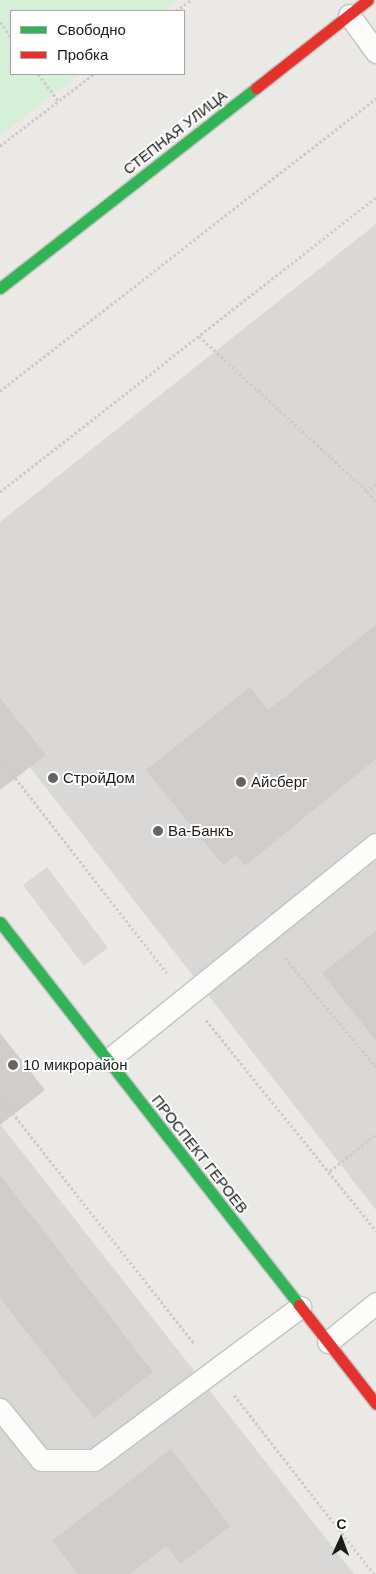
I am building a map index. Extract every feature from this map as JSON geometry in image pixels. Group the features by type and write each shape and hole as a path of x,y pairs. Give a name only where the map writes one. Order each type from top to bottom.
{"street":[{"name":"СТЕПНАЯ УЛИЦА","path":"0,288 368,0"},
{"name":"ПРОСПЕКТ ГЕРОЕВ","path":"2,930 108,1060 376,1404"}],"lane":[{"path":"349,15 376,52"},
{"path":"108,1060 376,844"},
{"path":"328,1342 376,1303"},
{"path":"4,1422 41,1460 94,1460 300,1307"}],"path":[{"path":"177,10 191,0"},
{"path":"0,22 10,36"},
{"path":"39,75 58,102"},
{"path":"0,146 93,75"},
{"path":"0,391 376,98"},
{"path":"0,492 376,197"},
{"path":"199,336 367,491 376,502"},
{"path":"367,491 376,484"},
{"path":"265,934 376,1067"},
{"path":"0,1097 374,1574"},
{"path":"330,1171 376,1134"}],"shaded area":[{"path":"376,224 376,1210 0,729 0,522"},
{"path":"47,867 108,948 84,966 23,885"},
{"path":"0,1124 354,1574 0,1574"}],"green space":[{"path":"0,0 177,0 163,10 10,10 10,75 79,75 0,135"}],"building":[{"name":"Айсберг","path":"376,625 376,759 245,866 236,855 223,865 146,770 250,687 268,710"},
{"path":"0,698 46,755 0,790"},
{"path":"376,931 376,1041 322,973"},
{"name":"10 микрорайон","path":"0,1033 45,1090 0,1125"},
{"path":"0,1175 153,1372 94,1418 0,1298"},
{"path":"171,1449 230,1526 181,1564 166,1546 130,1574 78,1574 52,1541"}],"traffic: fast":[{"path":"0,288 256,88"},
{"path":"0,922 299,1305"}],"traffic: jam":[{"path":"256,88 368,0"},
{"path":"299,1305 376,1404"}],"place":[{"name":"СтройДом","path":"53,778"},
{"name":"Айсберг","path":"241,782"},
{"name":"Ва-Банкъ","path":"158,831"},
{"name":"10 микрорайон","path":"13,1065"}]}
